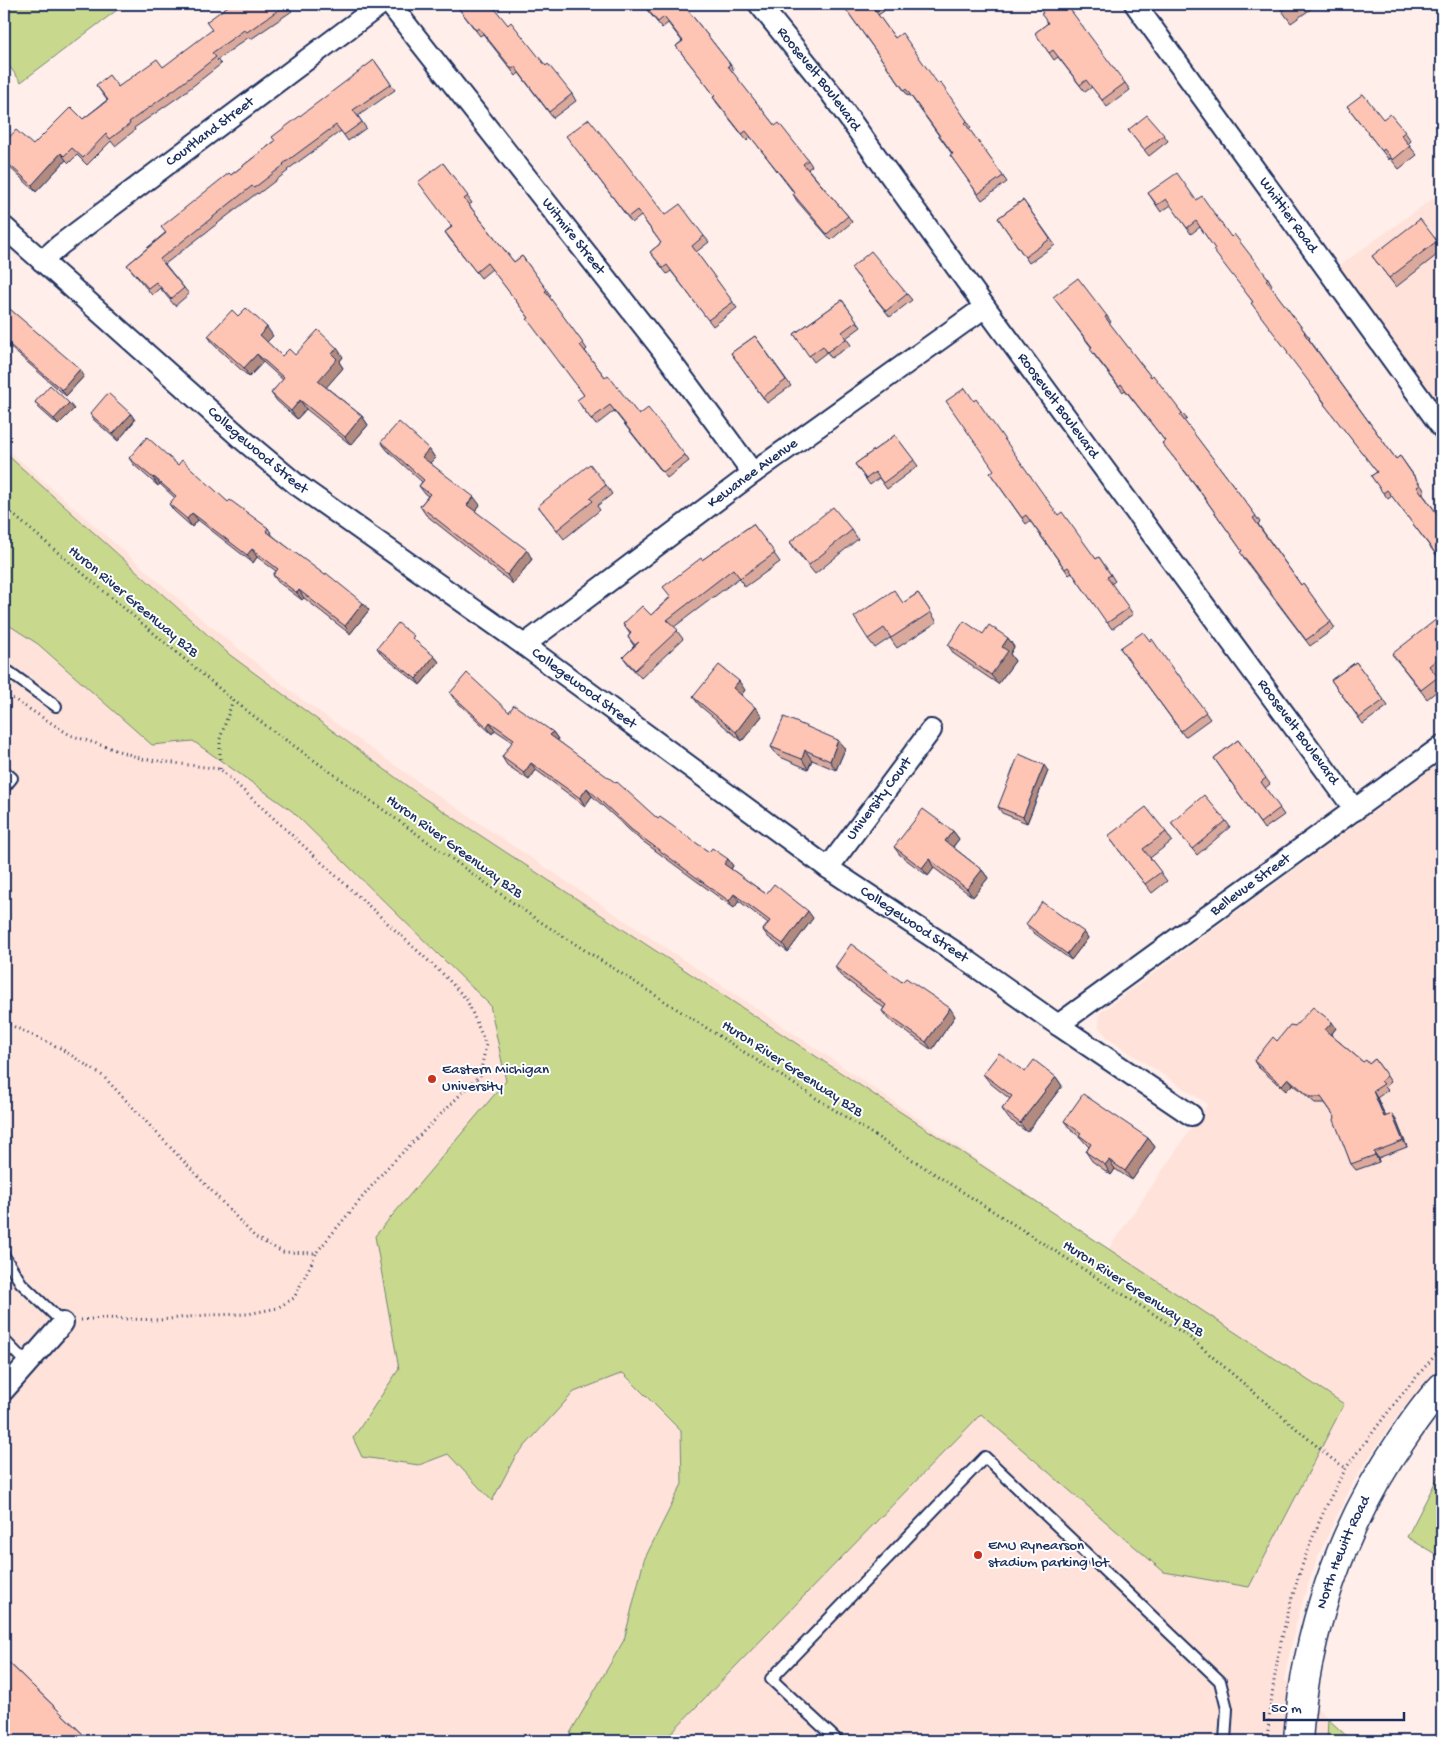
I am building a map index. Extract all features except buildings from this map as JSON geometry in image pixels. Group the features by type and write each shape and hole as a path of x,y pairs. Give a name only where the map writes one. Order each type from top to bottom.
{"main road":[{"name":"North Hewitt Road","path":"1298,1741 1306,1672 1317,1623 1344,1544 1377,1479 1429,1401 1442,1387"}],"street":[{"name":"Courtland Street","path":"42,261 60,245 381,4"},
{"name":"Witmire Street","path":"390,4 660,347 753,472"},
{"name":"Roosevelt Boulevard","path":"759,4 830,92 1354,810"},
{"name":"Whittier Road","path":"1135,4 1442,428"},
{"name":"Collegewood Street","path":"4,227 242,439 296,484 524,645 828,868 958,954 1058,1025 1191,1115"},
{"name":"Kewanee Avenue","path":"524,645 753,472 985,306"},
{"name":"University Court","path":"828,868 931,730"},
{"name":"Bellevue Street","path":"1058,1025 1442,746"},
{"path":"4,1390 63,1323"}],"lane":[{"path":"6,674 56,706"},
{"path":"4,772 12,778 4,788"},
{"path":"4,1256 21,1283 63,1323"},
{"path":"4,1340 27,1364"},
{"path":"838,1741 771,1679 985,1457 1220,1681 1227,1709 1225,1741"}],"path":[{"name":"Huron River Greenway B2B","path":"4,507 233,700 533,917 1188,1336 1346,1468"},
{"path":"4,693 70,735 143,760 220,769 446,976 466,1000 486,1045 480,1075 385,1170 316,1253 294,1298 277,1308 248,1314 207,1315 160,1320 100,1318 63,1323"},
{"path":"220,769 220,739 233,700"},
{"path":"4,1022 60,1048 103,1076 256,1238 283,1252 316,1253"},
{"path":"1267,1741 1270,1704 1280,1640 1305,1556 1346,1468 1409,1384 1442,1348"}],"shaded area":[{"path":"1442,192 1442,407 1338,267"},
{"name":"Eastern Michigan University","path":"4,447 199,617 301,699 431,791 824,1054 1108,1250 1208,1104 1109,1039 1099,1027 1100,1013 1442,761 1442,1365 1399,1414 1349,1490 1317,1558 1295,1627 1284,1679 1354,1741 4,1741"}],"green space":[{"path":"4,4 125,4 21,82 4,59"},
{"path":"4,452 230,655 422,797 1344,1404 1249,1587 1164,1572 981,1414 663,1741 618,1741 569,1735 624,1640 644,1560 682,1484 681,1431 623,1373 574,1392 515,1457 492,1501 448,1454 419,1465 362,1457 353,1438 399,1369 375,1236 506,1081 490,1005 292,811 193,741 152,745 38,644 4,622"},
{"path":"1442,1469 1442,1558 1407,1537"},
{"path":"1328,1719 1352,1741 1327,1741"}],"place":[{"name":"Eastern Michigan University","path":"432,1079"},
{"name":"EMU Rynearson stadium parking lot","path":"978,1555"}]}
